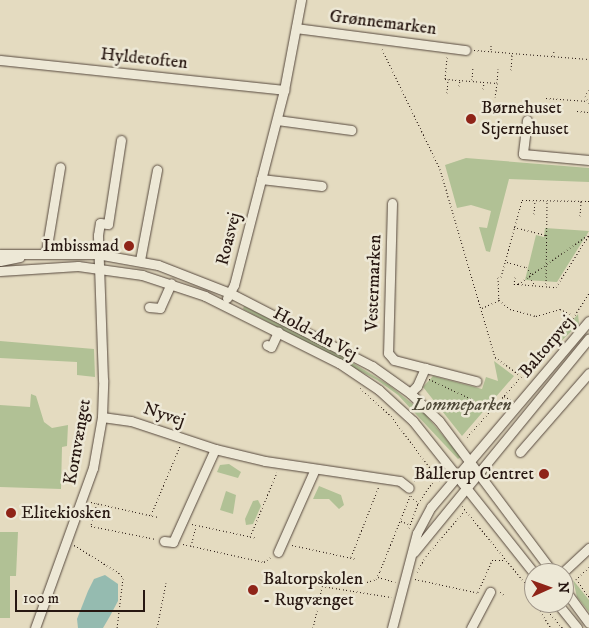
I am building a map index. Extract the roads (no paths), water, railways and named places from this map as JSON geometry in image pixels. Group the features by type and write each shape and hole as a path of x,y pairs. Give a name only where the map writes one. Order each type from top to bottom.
{"street":[{"name":"Roasvej","path":"224,305 230,293 284,90 301,0"},
{"name":"Grønnemarken","path":"296,28 466,50"},
{"name":"Hyldetoften","path":"0,60 284,90"},
{"path":"276,120 351,130"},
{"path":"527,120 524,154 589,160"},
{"name":"Kornvænget","path":"34,628 43,600 69,542 93,468 102,417 97,254 100,224 108,224 121,140"},
{"path":"0,261 43,252 60,167"},
{"path":"140,260 157,170"},
{"path":"261,179 322,186"},
{"name":"Vestermarken","path":"392,203 388,353 394,360 424,372 476,381"},
{"name":"Hold-An Vej","path":"0,254 43,252 97,254 140,260 230,293 324,339 372,366 410,393 439,421 471,461 546,563"},
{"name":"Hold-An Vej","path":"0,270 55,266 98,268 126,271 171,283 224,305 339,363 380,390 414,421 458,474 526,563"},
{"path":"149,307 160,308 171,283"},
{"name":"Baltorpvej","path":"414,552 417,533 431,507 589,322"},
{"path":"267,345 271,347 278,332"},
{"name":"Baltorpvej","path":"414,552 589,338"},
{"path":"410,393 424,372"},
{"path":"520,452 589,373"},
{"name":"Nyvej","path":"102,417 132,421 214,449 280,464 314,471 400,481 410,492"},
{"path":"169,541 182,522 214,449"},
{"path":"280,548 314,471"},
{"path":"573,563 589,548"},
{"path":"392,628 401,586 414,552"},
{"path":"471,628 488,596"},
{"path":"574,603 589,623"},
{"path":"566,613 577,628"}],"water":[{"path":"105,575 118,584 118,601 103,628 78,628 77,619 94,579"}],"place":[{"name":"Børnehuset Stjernehuset","path":"471,119"},
{"name":"Imbissmad","path":"129,246"},
{"name":"Ballerup Centret","path":"544,474"},
{"name":"Elitekiosken","path":"11,513"},
{"name":"Baltorpskolen - Rugvænget","path":"253,590"}],"park label":[{"name":"Lommeparken","path":"462,405"}]}
